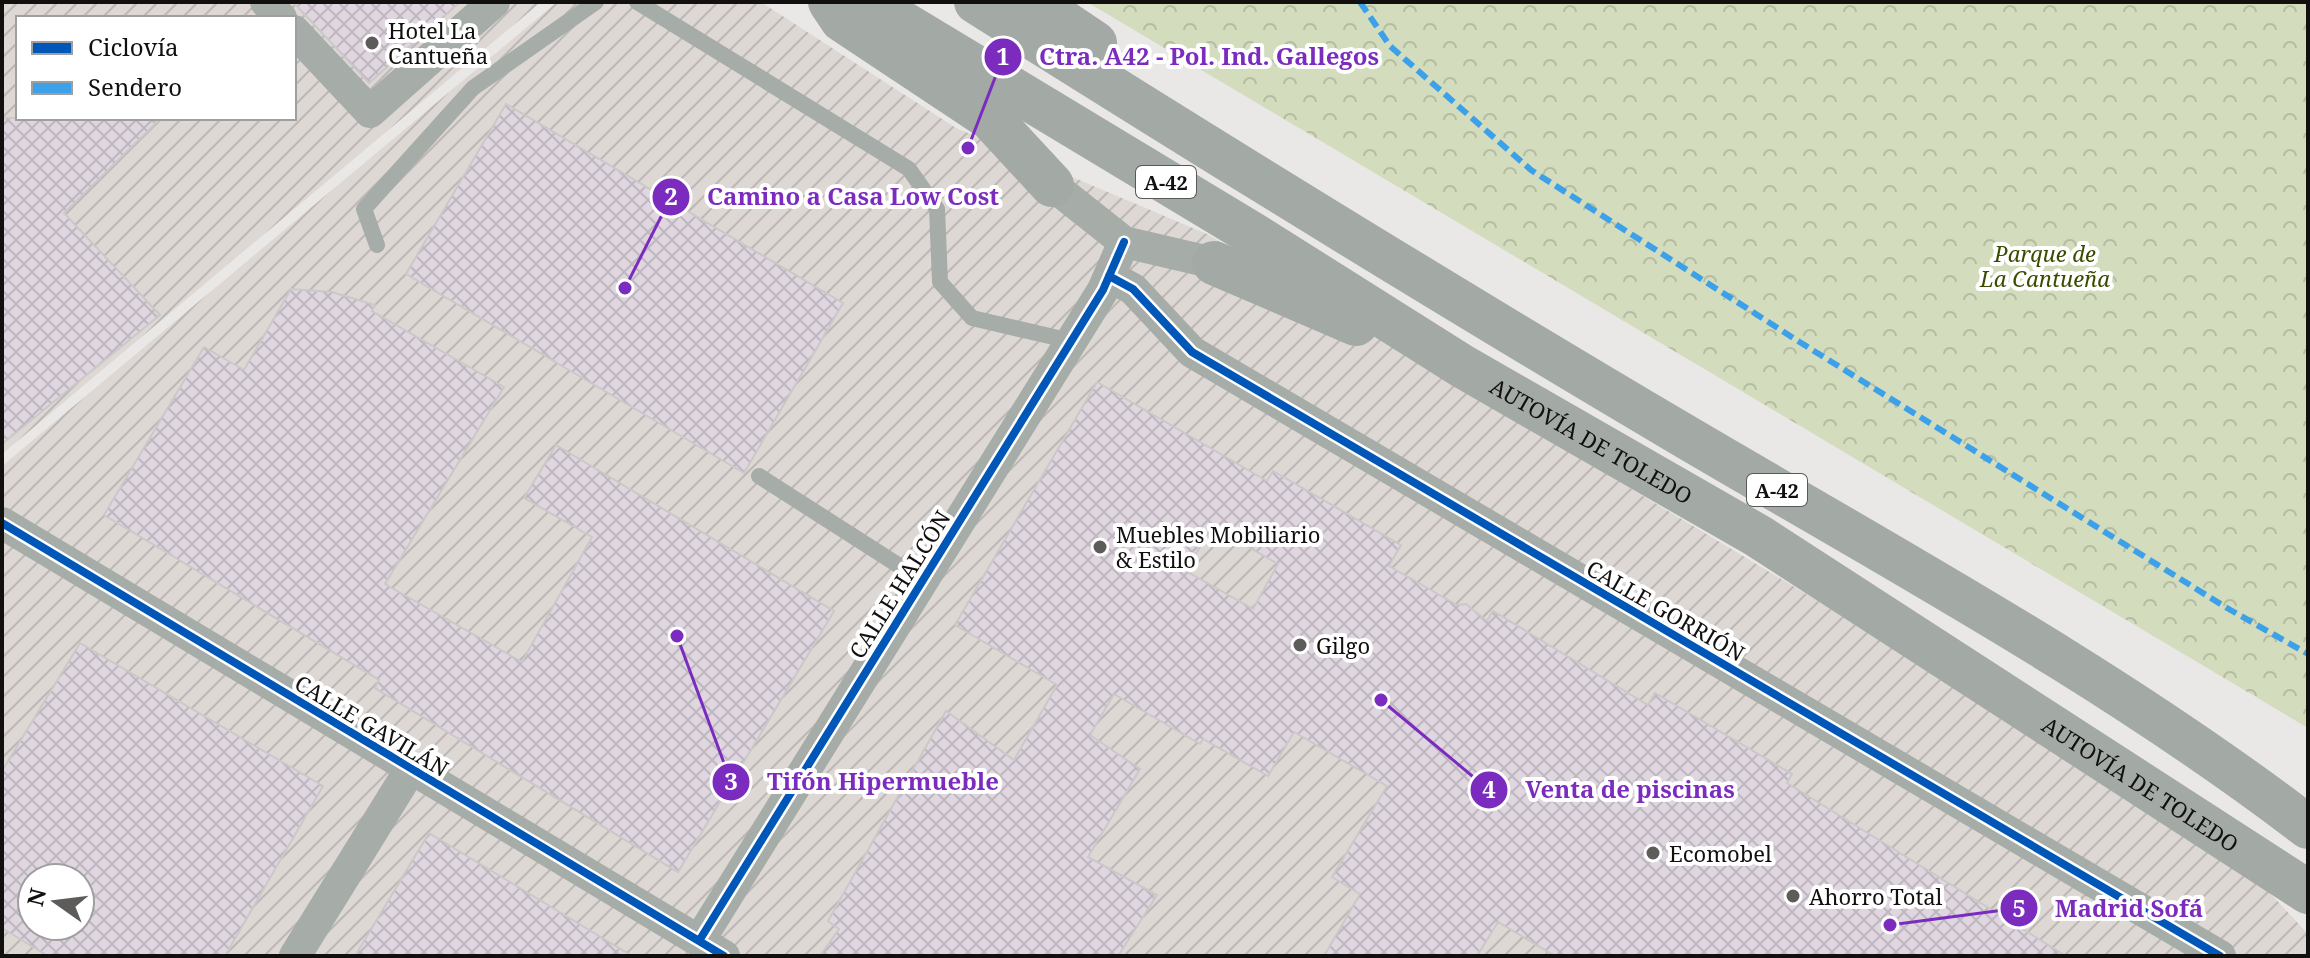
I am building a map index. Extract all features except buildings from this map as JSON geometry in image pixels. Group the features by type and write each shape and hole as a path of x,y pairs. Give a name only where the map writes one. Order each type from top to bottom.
{"highway":[{"path":"830,2 842,20 991,119 1052,185"},
{"name":"AUTOVÍA DE TOLEDO","path":"868,2 1251,233 1462,366 1758,536 2297,884"},
{"name":"A-42","path":"976,2 1251,176 2061,657 2251,783 2308,827"},
{"path":"1034,2 1179,98 1251,176"},
{"path":"1214,263 1462,366"},
{"path":"2251,783 2308,820"},
{"path":"2297,884 2308,915"}],"street":[{"path":"296,33 370,112 494,2"},
{"path":"1052,185 1124,242 1214,263"},
{"name":"CALLE HALCÓN","path":"712,949 923,581 1109,276 1124,242"},
{"name":"CALLE GORRIÓN","path":"1109,276 1133,289 1192,352 2220,956"},
{"name":"CALLE GAVILÁN","path":"2,523 712,949"},
{"path":"295,956 410,770"}],"lane":[{"path":"377,245 364,209 473,88 596,2"},
{"path":"637,2 909,169 937,209 940,282 972,318 1071,341"},
{"path":"759,476 923,581"}],"shaded area":[{"path":"2,2 541,2 2,454"},
{"path":"557,2 761,2 956,128 1207,234 1908,655 2242,863 2308,934 2308,956 2,956 2,466"}],"green space":[{"name":"Parque de La Cantueña","path":"1087,2 2308,2 2308,728"}],"marked path":[{"path":"1360,2 1390,46 1531,170 1798,341 2227,608 2308,654"}],"cycle path":[{"path":"699,941 1103,290 1124,242"},
{"path":"1109,276 1133,289 1192,352 2220,956"},
{"path":"2,523 724,956"}],"place":[{"name":"Hotel La Cantueña","path":"372,43"},
{"name":"Ctra. A42 - Pol. Ind. Gallegos","path":"968,148"},
{"name":"Camino a Casa Low Cost","path":"625,288"},
{"name":"Muebles Mobiliario & Estilo","path":"1100,547"},
{"name":"Tifón Hipermueble","path":"677,636"},
{"name":"Gilgo","path":"1300,645"},
{"name":"Venta de piscinas","path":"1381,700"},
{"name":"Ecomobel","path":"1653,853"},
{"name":"Ahorro Total","path":"1793,896"},
{"name":"Madrid Sofá","path":"1890,925"}]}
